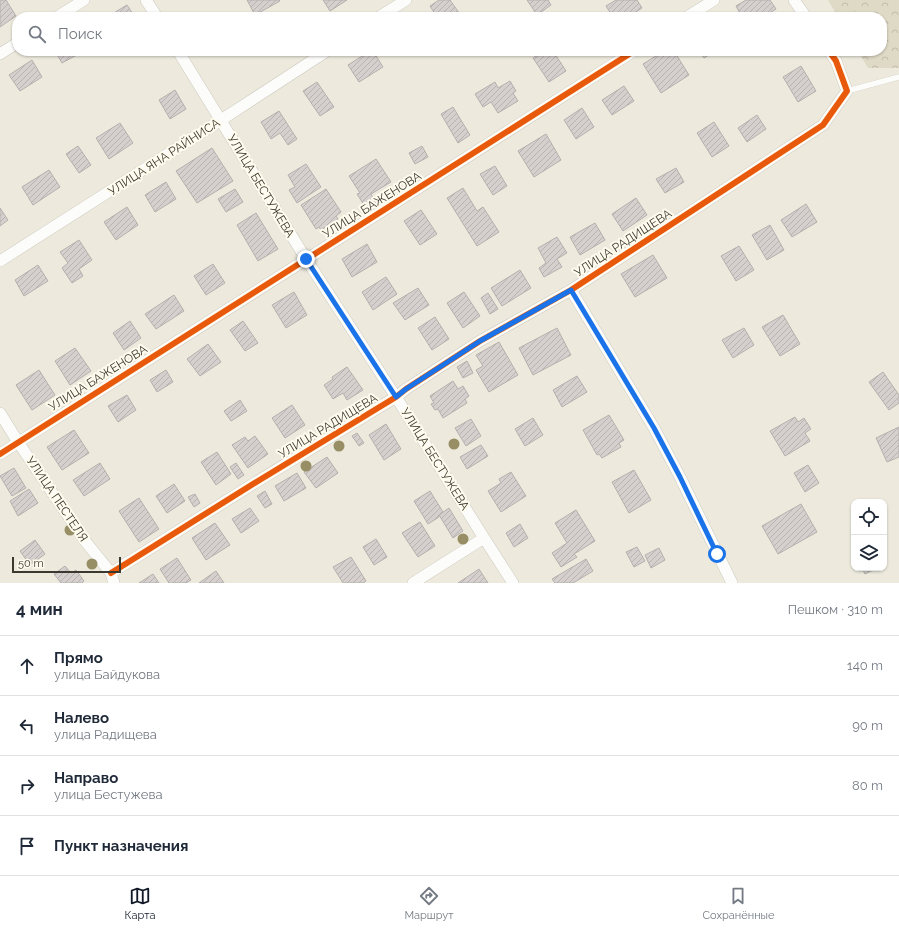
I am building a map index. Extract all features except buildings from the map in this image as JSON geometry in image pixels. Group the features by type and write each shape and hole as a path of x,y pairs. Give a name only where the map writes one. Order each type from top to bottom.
{"street":[{"path":"65,12 84,0"},
{"path":"146,0 154,12"},
{"path":"388,12 406,0"},
{"path":"695,12 714,0"},
{"path":"794,0 802,12"},
{"path":"0,54 12,46"},
{"name":"УЛИЦА БЕСТУЖЕВА","path":"181,56 306,259 396,397 513,583"},
{"name":"УЛИЦА ЯНА РАЙНИСА","path":"0,261 319,56"},
{"name":"УЛИЦА БАЖЕНОВА","path":"0,454 626,56"},
{"path":"832,56 848,91"},
{"name":"УЛИЦА РАДИЩЕВА","path":"112,578 253,484 396,397 480,341 571,290 824,125 848,91"},
{"path":"571,290 654,428 732,583"},
{"name":"УЛИЦА ПЕСТЕЛЯ","path":"0,413 85,541 112,578"},
{"path":"414,583 484,538"}],"lane":[{"path":"848,91 899,77"}],"green space":[{"path":"828,0 899,0 899,68 868,68 861,56 887,56 887,12 835,12"}],"cycle path":[{"path":"0,454 626,56"},
{"path":"111,573 396,397 480,341 571,290 823,125 847,91 836,61 832,56"}],"route":[{"path":"306,259 396,397 480,341 571,290 654,428 680,477 717,554"}]}
